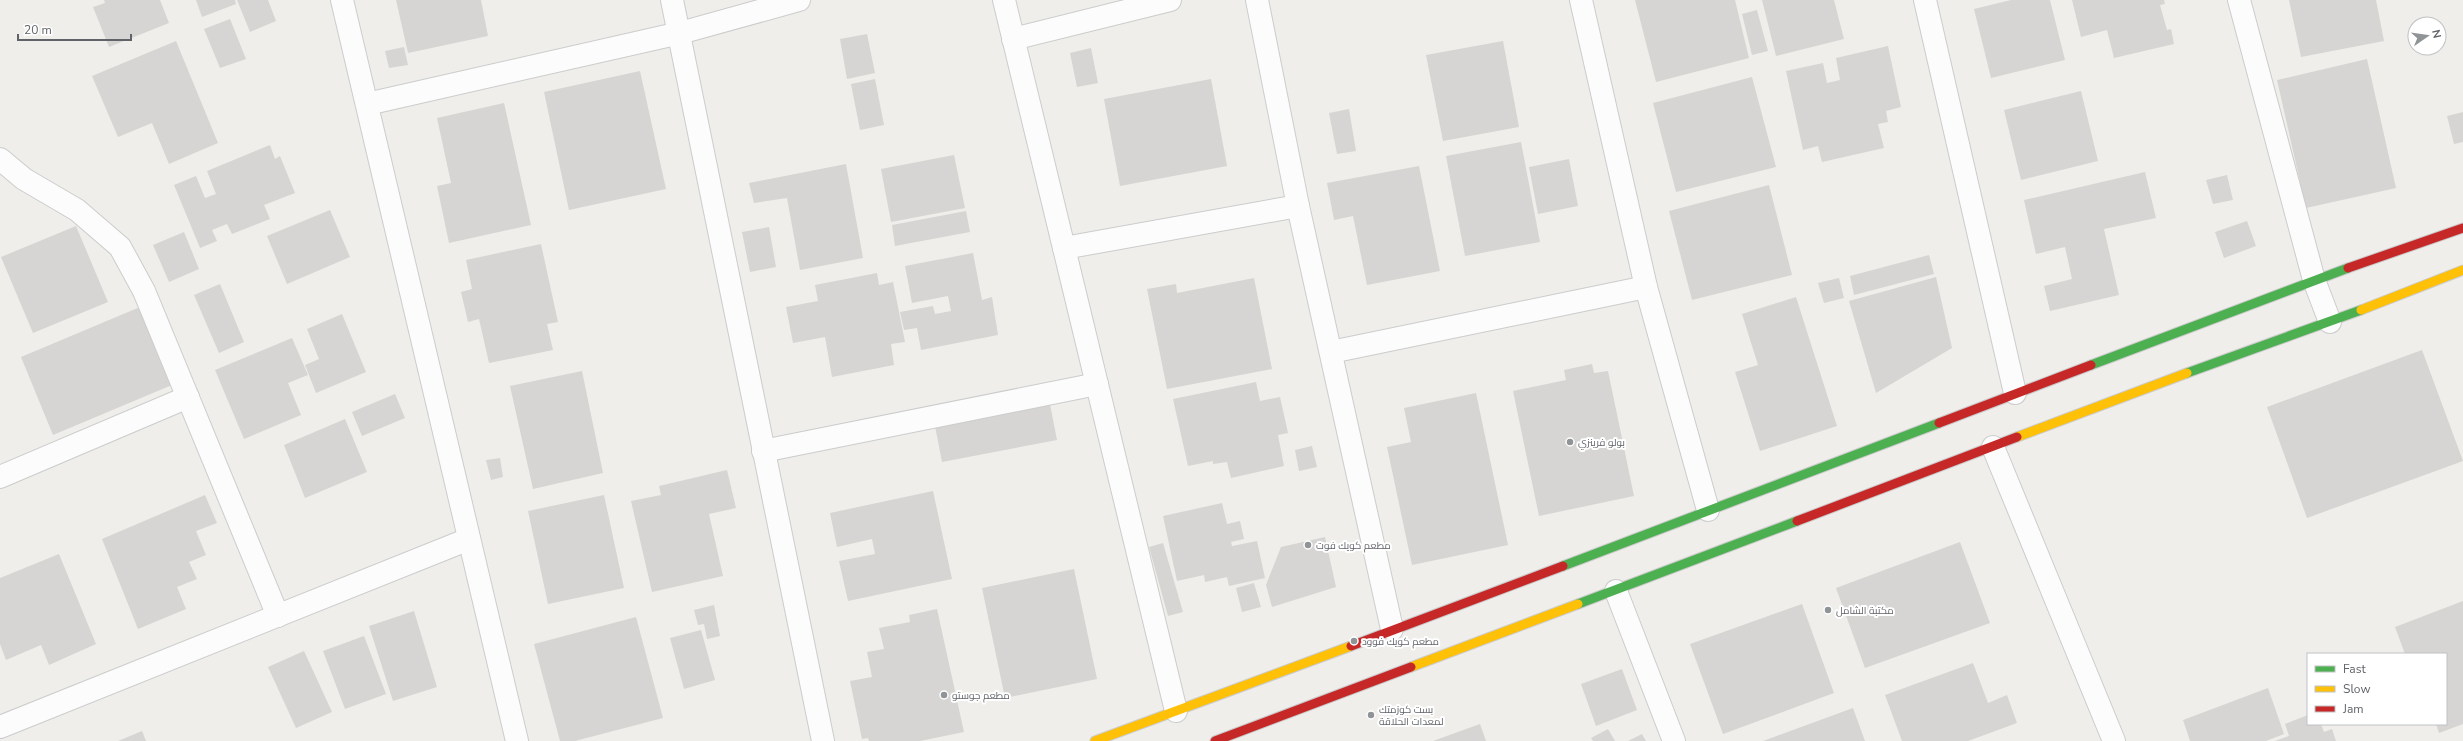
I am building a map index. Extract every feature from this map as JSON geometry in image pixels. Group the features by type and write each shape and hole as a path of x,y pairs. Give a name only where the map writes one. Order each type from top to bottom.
{"street":[{"path":"342,0 517,741"},
{"path":"672,0 680,33 763,451 823,741"},
{"path":"367,104 680,33 799,0"},
{"path":"1004,0 1176,711"},
{"path":"1013,39 1170,0"},
{"path":"1257,0 1298,206 1392,629"},
{"path":"1580,0 1646,287 1708,510"},
{"path":"1925,0 2015,393"},
{"path":"2239,0 2314,280 2330,322"},
{"path":"0,159 24,179 77,210 120,247 144,291 278,616"},
{"path":"1064,248 1298,206"},
{"path":"1095,741 2314,280 2463,228"},
{"path":"1215,741 1616,591 1993,447 2330,322 2463,270"},
{"path":"1331,352 1646,287"},
{"path":"763,451 1097,384"},
{"path":"0,477 188,397"},
{"path":"1993,447 2114,741"},
{"path":"0,727 469,539"},
{"path":"1616,591 1674,741"}],"building":[{"path":"104,0 160,0 169,23 109,47 93,7 105,3"},
{"path":"196,0 235,0 236,4 202,17"},
{"path":"237,0 268,0 276,21 250,32"},
{"path":"396,0 481,0 488,36 408,53"},
{"path":"1635,0 1735,0 1749,58 1656,82"},
{"path":"1762,0 1834,0 1844,39 1776,56"},
{"path":"2011,0 2050,0 2065,60 1991,78 1974,9"},
{"path":"2072,0 2164,0 2165,4 2160,5 2167,30 2171,29 2174,44 2114,58 2107,30 2081,37"},
{"path":"2289,0 2376,0 2384,41 2301,57"},
{"path":"1757,10 1768,51 1752,55 1742,14"},
{"path":"230,19 246,59 220,68 204,29"},
{"path":"867,34 875,73 847,79 840,39"},
{"path":"176,41 218,143 169,164 152,123 118,137 92,76"},
{"path":"1503,41 1519,127 1443,141 1426,55"},
{"path":"1888,46 1901,107 1886,111 1888,122 1878,124 1884,148 1822,162 1818,146 1803,150 1786,71 1823,63 1827,83 1840,80 1836,58"},
{"path":"404,47 408,65 389,68 385,51"},
{"path":"1091,48 1098,83 1077,87 1070,53"},
{"path":"2367,59 2396,188 2306,208 2277,80"},
{"path":"640,71 666,189 569,210 544,92"},
{"path":"1752,77 1776,167 1676,192 1653,103"},
{"path":"875,79 884,125 860,130 851,84"},
{"path":"1211,79 1227,166 1120,186 1104,99"},
{"path":"2081,91 2098,161 2021,180 2004,110"},
{"path":"504,103 531,225 449,243 437,186 451,183 437,118"},
{"path":"1349,109 1356,151 1337,154 1329,113"},
{"path":"2463,112 2463,142 2454,144 2447,116"},
{"path":"1521,142 1540,242 1465,256 1446,156"},
{"path":"270,145 275,159 280,156 295,193 264,205 270,219 232,234 227,224 212,230 217,241 200,248 174,185 196,176 205,198 216,194 207,171"},
{"path":"954,155 965,208 891,222 881,169"},
{"path":"1569,159 1578,206 1538,214 1529,167"},
{"path":"846,164 863,258 800,270 787,198 754,203 749,183"},
{"path":"1419,166 1440,271 1367,285 1353,216 1334,220 1327,183"},
{"path":"2145,172 2156,218 2104,229 2119,295 2050,311 2044,286 2072,279 2065,247 2036,254 2024,200"},
{"path":"2227,175 2233,200 2213,204 2206,180"},
{"path":"1769,185 1792,275 1692,300 1669,211"},
{"path":"330,210 350,257 287,284 267,236"},
{"path":"966,211 970,232 895,246 892,225"},
{"path":"2247,221 2256,246 2224,258 2215,232"},
{"path":"76,226 108,302 33,333 1,257"},
{"path":"769,227 776,267 750,272 742,232"},
{"path":"184,232 199,269 169,282 153,245"},
{"path":"541,244 558,322 547,324 553,350 489,363 479,319 468,322 461,292 472,289 466,260"},
{"path":"973,253 982,300 992,297 998,335 921,350 917,328 904,330 900,312 933,306 935,314 951,311 948,296 912,303 905,266"},
{"path":"1929,255 1934,274 1854,295 1850,276"},
{"path":"877,273 879,285 893,282 905,342 891,344 894,365 832,377 825,337 793,343 786,307 818,301 815,285"},
{"path":"1936,277 1952,348 1876,393 1849,301"},
{"path":"1254,278 1272,369 1167,389 1147,289 1176,284 1177,293"},
{"path":"1839,278 1844,298 1824,303 1818,283"},
{"path":"220,284 244,342 219,353 194,295"},
{"path":"1796,297 1837,426 1760,451 1735,372 1758,365 1742,314"},
{"path":"140,307 172,385 53,435 21,357"},
{"path":"342,314 366,372 316,393 305,365 319,359 307,329"},
{"path":"292,338 308,375 288,383 301,415 244,439 215,370"},
{"path":"2422,350 2463,461 2307,518 2267,407"},
{"path":"1592,364 1594,373 1608,371 1634,496 1539,516 1513,391 1566,380 1564,370"},
{"path":"582,371 603,473 533,489 510,386"},
{"path":"1256,382 1260,401 1280,397 1288,433 1278,435 1284,466 1231,478 1227,462 1213,464 1213,461 1188,466 1173,399"},
{"path":"1476,393 1508,545 1412,565 1387,447 1411,442 1404,408"},
{"path":"395,394 405,418 362,436 352,412"},
{"path":"1049,399 1057,440 942,462 934,421"},
{"path":"345,419 367,472 305,498 284,445"},
{"path":"1312,446 1317,467 1299,471 1295,450"},
{"path":"500,458 503,477 491,480 486,460"},
{"path":"727,470 736,508 709,514 723,576 652,592 631,501 661,495 659,486"},
{"path":"933,491 952,579 848,601 839,561 875,554 872,539 837,547 830,513"},
{"path":"205,495 217,523 196,531 206,555 189,562 197,579 177,587 186,609 138,629 102,539"},
{"path":"604,495 624,588 548,604 528,511"},
{"path":"1222,503 1227,524 1240,521 1244,539 1231,542 1232,546 1257,541 1265,578 1229,586 1227,577 1205,582 1204,575 1177,581 1163,516"},
{"path":"1325,537 1336,587 1272,607 1266,585 1281,547"},
{"path":"1960,542 1990,623 1865,668 1836,588"},
{"path":"1163,543 1183,612 1168,616 1149,547"},
{"path":"59,554 96,644 49,665 41,645 6,660 0,644 0,578"},
{"path":"1074,569 1097,679 1005,698 982,588"},
{"path":"1254,583 1261,607 1242,612 1236,588"},
{"path":"2463,601 2463,724 2439,733 2436,725 2447,725 2447,653 2405,653 2395,627"},
{"path":"1802,604 1834,693 1723,734 1690,644"},
{"path":"714,605 720,636 707,639 704,624 698,625 694,610"},
{"path":"937,609 964,732 920,741 869,741 868,738 862,739 850,681 872,677 867,652 884,649 879,628 910,622 909,615"},
{"path":"414,611 437,687 393,701 369,626"},
{"path":"636,617 663,718 575,741 560,741 534,644"},
{"path":"701,630 715,680 684,689 670,638"},
{"path":"364,636 386,694 345,709 323,651"},
{"path":"304,651 332,712 296,728 268,667"},
{"path":"1973,663 1988,703 2007,695 2017,723 1968,741 1902,741 1885,695"},
{"path":"1622,669 1637,710 1596,726 1581,684"},
{"path":"2268,688 2284,734 2266,741 2190,741 2183,720"},
{"path":"1853,708 1865,741 1763,741"},
{"path":"2307,715 2307,725 2321,725 2324,732 2332,729 2336,741 2275,741 2289,736 2285,724"},
{"path":"1480,724 1486,741 1433,741"},
{"path":"1608,729 1615,741 1593,741 1591,738"},
{"path":"142,731 146,741 118,741"},
{"path":"1642,734 1646,741 1628,741"}],"traffic: fast":[{"path":"2091,365 2348,268"},
{"path":"2187,373 2361,310"},
{"path":"1563,566 1939,423"},
{"path":"1578,604 1797,521"}],"traffic: slow":[{"path":"2361,310 2463,270"},
{"path":"2017,437 2187,373"},
{"path":"1411,667 1578,604"},
{"path":"1095,741 1351,646"}],"traffic: jam":[{"path":"2348,268 2463,228"},
{"path":"1939,423 2091,365"},
{"path":"1797,521 2017,437"},
{"path":"1351,646 1563,566"},
{"path":"1215,741 1411,667"}],"place":[{"name":"بولو فرينزي","path":"1570,442"},
{"name":"مطعم كويك فوت","path":"1308,545"},
{"name":"مكتبة الشامل","path":"1828,610"},
{"name":"مطعم كويك فوود","path":"1354,641"},
{"name":"مطعم جوستو","path":"944,695"},
{"name":"بست كوزمتك لمعدات الحلاقة","path":"1371,715"}]}
